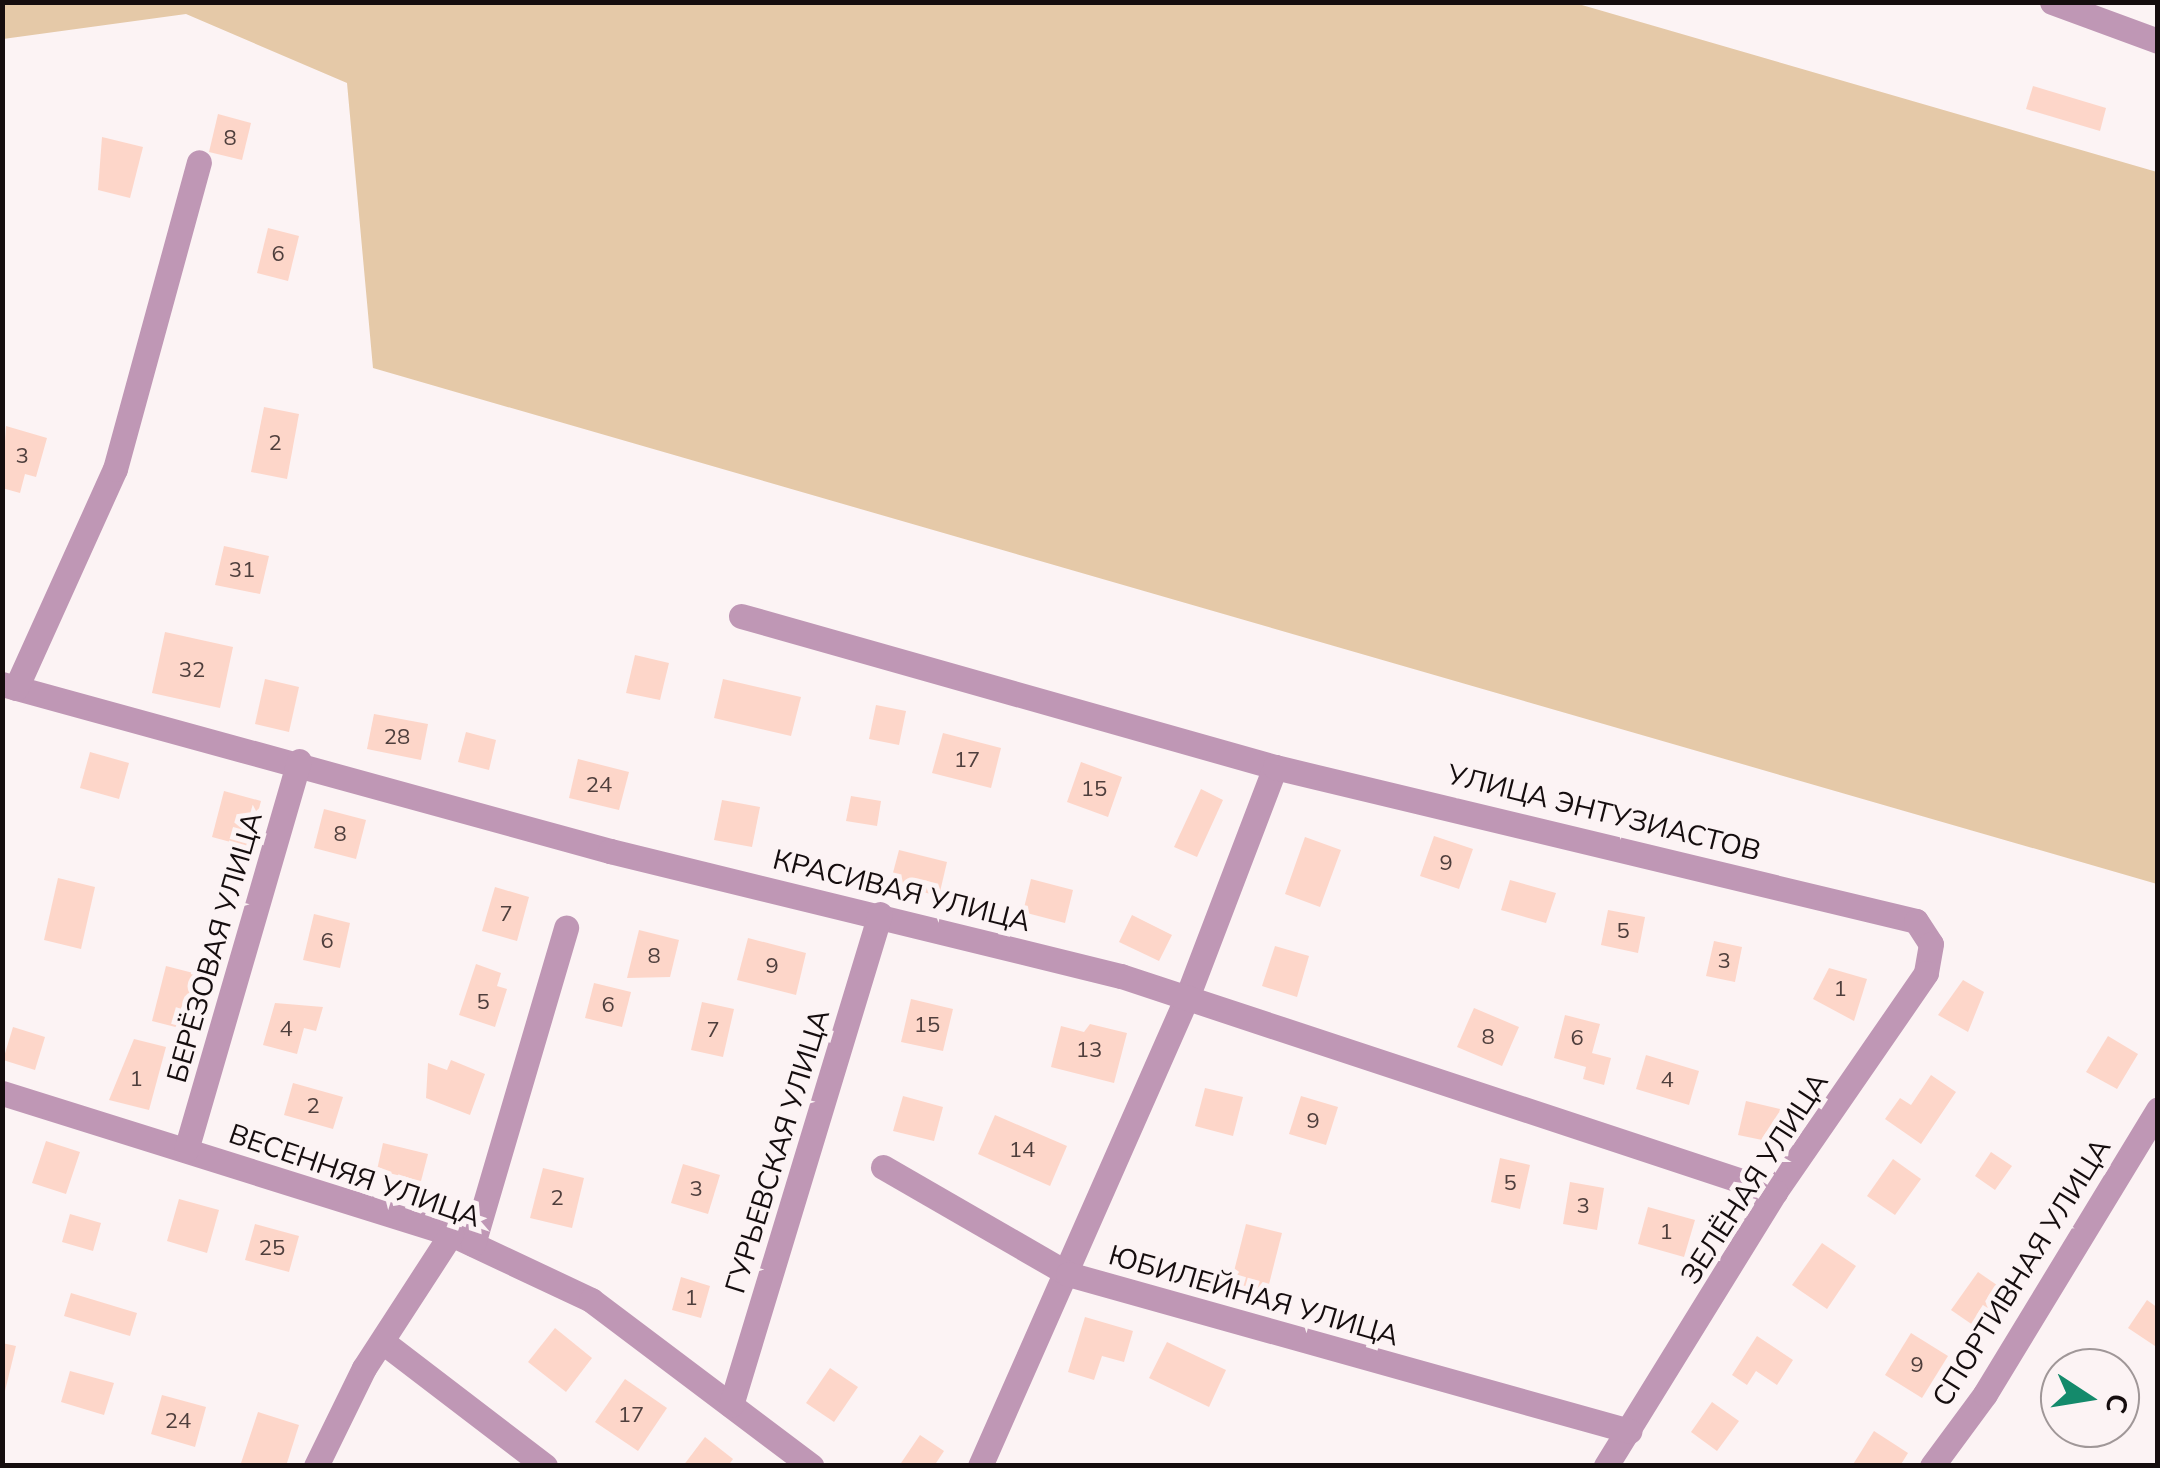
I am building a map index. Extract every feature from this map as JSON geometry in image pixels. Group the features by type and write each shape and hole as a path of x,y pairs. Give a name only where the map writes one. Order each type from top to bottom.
{"street":[{"path":"2052,2 2158,40"},
{"path":"10,686 115,469 199,162"},
{"name":"УЛИЦА ЭНТУЗИАСТОВ","path":"741,616 1250,756 1275,767 1916,921"},
{"name":"КРАСИВАЯ УЛИЦА","path":"10,686 299,760 610,851 880,914 1187,997 1775,1192"},
{"name":"БЕРЁЗОВАЯ УЛИЦА","path":"186,1150 299,760"},
{"path":"980,1466 1187,997 1275,767"},
{"name":"ГУРЬЕВСКАЯ УЛИЦА","path":"731,1404 880,914"},
{"name":"ЗЕЛЁНАЯ УЛИЦА","path":"1606,1466 1775,1192 1926,973 1931,944 1916,921"},
{"path":"316,1466 383,1342 462,1239 566,926"},
{"name":"ВЕСЕННЯЯ УЛИЦА","path":"2,1093 462,1239 591,1300 812,1466"},
{"name":"СПОРТИВНАЯ УЛИЦА","path":"1932,1466 1985,1394 2158,1109"},
{"name":"ЮБИЛЕЙНАЯ УЛИЦА","path":"883,1167 1068,1274 1629,1431"},
{"path":"383,1342 545,1466"}],"shaded area":[{"path":"2,3 1575,3 2157,172 2157,884 373,368 347,83 186,14 3,39"}],"building":[{"path":"2033,86 2106,108 2100,131 2026,109"},
{"path":"218,114 251,123 242,160 209,152"},
{"path":"102,137 143,147 130,198 98,190"},
{"path":"268,228 299,236 288,281 257,273"},
{"path":"264,407 299,414 287,479 251,472"},
{"path":"6,426 47,438 36,477 25,474 20,493 2,488"},
{"path":"224,546 269,556 260,594 215,585"},
{"path":"165,632 233,647 220,708 152,693"},
{"path":"635,655 669,663 660,700 626,693"},
{"path":"265,679 299,687 289,732 255,724"},
{"path":"723,679 801,697 791,736 714,718"},
{"path":"876,705 906,711 899,745 869,739"},
{"path":"374,714 428,724 421,760 367,749"},
{"path":"466,732 496,740 489,770 458,762"},
{"path":"943,733 1001,748 991,788 932,773"},
{"path":"90,752 129,763 119,799 80,788"},
{"path":"578,759 629,772 619,810 569,798"},
{"path":"1081,762 1122,777 1108,817 1067,802"},
{"path":"1201,789 1223,800 1197,857 1174,847"},
{"path":"224,791 261,801 249,847 212,837"},
{"path":"851,796 881,801 877,826 846,821"},
{"path":"722,800 760,807 752,847 714,840"},
{"path":"324,809 366,820 356,859 314,848"},
{"path":"1434,836 1473,849 1459,889 1420,876"},
{"path":"1305,837 1341,850 1320,907 1285,894"},
{"path":"899,850 947,862 939,896 890,884"},
{"path":"58,878 95,887 81,949 44,940"},
{"path":"1031,879 1073,890 1065,923 1023,912"},
{"path":"1510,880 1556,893 1546,923 1501,910"},
{"path":"495,887 529,897 517,941 482,931"},
{"path":"1608,910 1645,917 1638,953 1601,945"},
{"path":"314,914 350,923 340,968 303,960"},
{"path":"1132,915 1172,935 1159,961 1119,942"},
{"path":"639,930 679,940 670,977 627,978"},
{"path":"748,938 806,953 796,995 737,980"},
{"path":"1714,941 1742,947 1735,982 1706,976"},
{"path":"1275,946 1309,956 1297,997 1262,986"},
{"path":"476,964 501,973 497,986 507,989 495,1027 459,1015"},
{"path":"166,966 201,975 187,1030 152,1021"},
{"path":"1829,968 1867,979 1854,1021 1813,999"},
{"path":"1963,980 1984,992 1968,1032 1938,1015"},
{"path":"594,983 631,992 622,1027 585,1018"},
{"path":"911,999 953,1009 943,1051 901,1042"},
{"path":"702,1002 734,1009 723,1057 691,1050"},
{"path":"275,1003 323,1007 316,1031 304,1028 297,1054 263,1045"},
{"path":"1474,1008 1519,1027 1502,1066 1457,1047"},
{"path":"1565,1015 1600,1024 1592,1053 1611,1058 1604,1085 1583,1079 1586,1067 1554,1058"},
{"path":"1090,1024 1127,1033 1114,1083 1051,1067 1061,1026 1084,1032"},
{"path":"13,1027 45,1037 35,1070 3,1060"},
{"path":"2108,1036 2138,1054 2117,1089 2086,1072"},
{"path":"134,1039 166,1047 149,1110 109,1100"},
{"path":"1646,1055 1699,1071 1689,1105 1636,1089"},
{"path":"451,1060 485,1074 470,1115 426,1098 428,1063 447,1070"},
{"path":"1931,1075 1956,1092 1921,1144 1885,1119 1900,1098 1911,1105"},
{"path":"293,1083 343,1097 333,1129 284,1115"},
{"path":"1205,1088 1243,1097 1233,1136 1195,1126"},
{"path":"903,1096 943,1107 934,1141 893,1131"},
{"path":"1301,1096 1338,1107 1326,1145 1289,1134"},
{"path":"1746,1101 1780,1109 1772,1142 1738,1135"},
{"path":"995,1115 1067,1146 1050,1186 978,1154"},
{"path":"46,1141 80,1152 66,1194 32,1183"},
{"path":"383,1143 428,1154 421,1181 377,1170"},
{"path":"1991,1152 2012,1166 1995,1190 1975,1176"},
{"path":"1500,1158 1530,1165 1520,1209 1491,1202"},
{"path":"1893,1159 1921,1179 1895,1215 1867,1196"},
{"path":"683,1164 720,1175 708,1214 671,1203"},
{"path":"543,1168 584,1178 572,1228 530,1218"},
{"path":"1570,1182 1604,1188 1597,1230 1563,1224"},
{"path":"179,1199 219,1210 207,1253 167,1241"},
{"path":"1648,1207 1695,1220 1684,1257 1638,1244"},
{"path":"70,1214 101,1223 93,1251 62,1242"},
{"path":"255,1224 299,1236 289,1272 245,1260"},
{"path":"1246,1224 1282,1233 1267,1292 1231,1283"},
{"path":"1822,1243 1856,1266 1827,1309 1792,1285"},
{"path":"1978,1272 2010,1294 1983,1332 1951,1310"},
{"path":"681,1277 710,1286 701,1318 672,1310"},
{"path":"71,1293 137,1313 130,1336 64,1316"},
{"path":"2147,1300 2158,1308 2158,1348 2128,1328"},
{"path":"1085,1317 1133,1331 1124,1362 1102,1356 1094,1380 1068,1372"},
{"path":"555,1328 592,1358 566,1392 528,1362"},
{"path":"1911,1333 1948,1356 1922,1398 1885,1375"},
{"path":"1757,1336 1793,1360 1777,1385 1756,1371 1747,1385 1732,1375"},
{"path":"1167,1342 1226,1370 1209,1407 1149,1378"},
{"path":"2,1343 16,1346 4,1395 2,1395"},
{"path":"830,1368 858,1387 834,1422 806,1403"},
{"path":"70,1371 114,1383 104,1415 61,1402"},
{"path":"625,1379 667,1408 638,1451 595,1422"},
{"path":"162,1395 206,1407 195,1447 151,1434"},
{"path":"1712,1402 1739,1421 1717,1451 1691,1432"},
{"path":"258,1412 299,1425 286,1466 240,1466"},
{"path":"1874,1431 1908,1453 1900,1466 1852,1466"},
{"path":"920,1435 944,1451 934,1466 899,1466"},
{"path":"705,1437 733,1459 728,1466 683,1466"}]}
